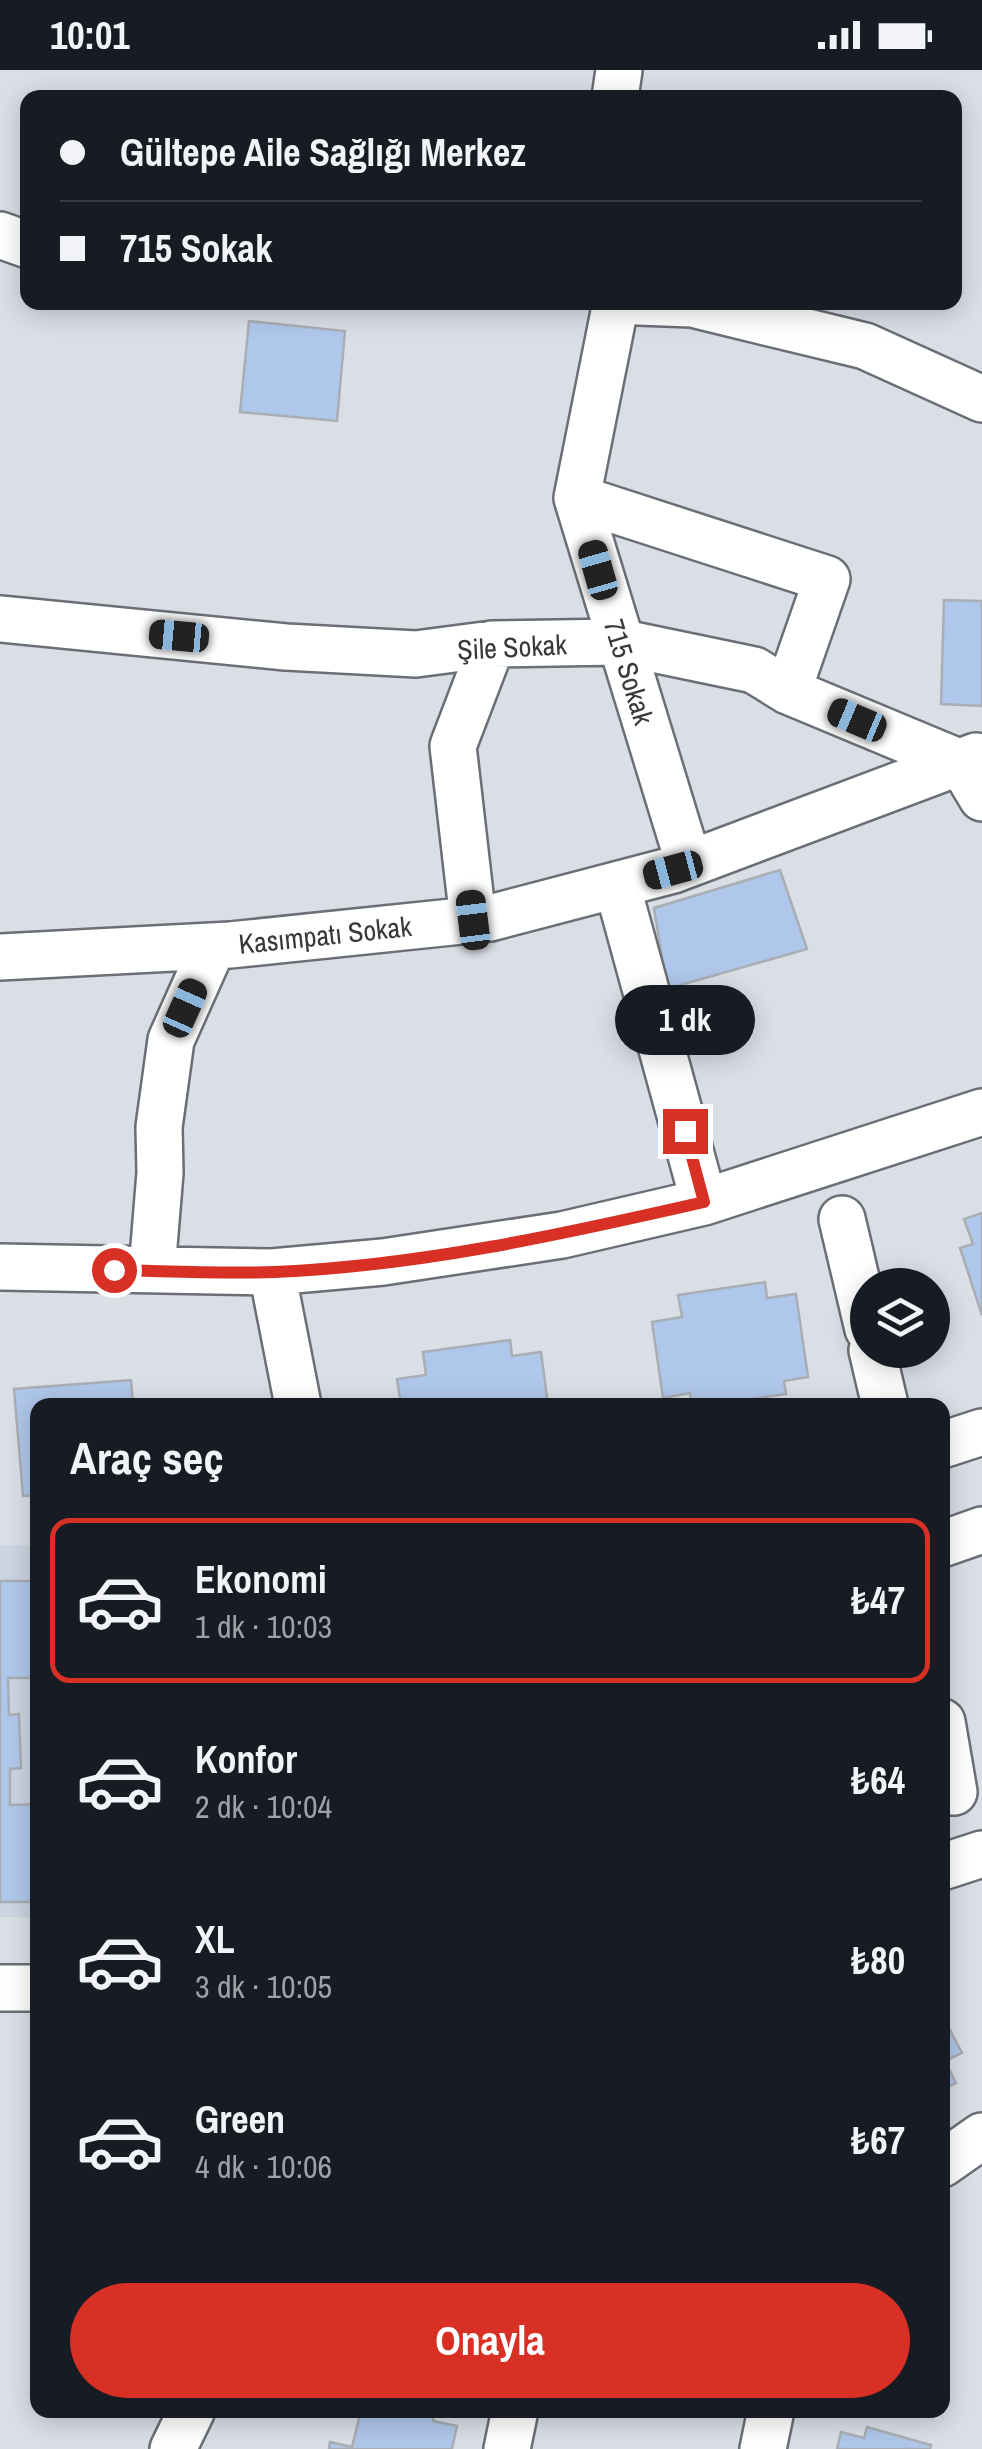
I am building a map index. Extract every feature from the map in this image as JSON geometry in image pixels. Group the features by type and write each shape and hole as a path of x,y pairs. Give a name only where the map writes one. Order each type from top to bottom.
{"street":[{"name":"715 Sokak","path":"614,310 578,498 688,864"},
{"path":"717,310 865,346 982,399"},
{"path":"578,498 826,579 788,690"},
{"name":"Şile Sokak","path":"0,620 286,647 416,654 492,644 619,642 754,670 788,690 975,771"},
{"path":"473,920 453,746 492,644"},
{"name":"Kasımpatı Sokak","path":"0,956 213,946 473,920 688,864 975,771"},
{"path":"617,885 704,1202"},
{"path":"152,1270 160,1173 159,1127 171,1040 213,946"},
{"path":"0,1267 272,1272 383,1262 562,1235 704,1202 982,1112"},
{"path":"842,1219 854,1268"},
{"path":"272,1272 297,1398"},
{"path":"876,1368 883,1398"},
{"path":"950,1443 982,1432"},
{"path":"950,1541 982,1530"},
{"path":"950,1754 959,1790"},
{"path":"950,1864 982,1854"},
{"path":"0,1988 30,1988"},
{"path":"950,2158 982,2136"},
{"path":"173,2449 188,2418"},
{"path":"507,2449 513,2418"},
{"path":"763,2449 769,2418"}],"shaded area":[{"path":"0,1545 30,1546 30,1917 0,1917"}],"building":[{"path":"249,321 345,331 337,421 240,412"},
{"path":"944,600 982,601 982,706 941,704"},
{"path":"780,870 807,949 667,989 654,908"},
{"path":"982,1213 982,1315 960,1248 973,1244 964,1219"},
{"path":"765,1282 767,1298 796,1294 808,1377 784,1381 786,1394 690,1398 690,1393 663,1398 652,1322 682,1317 678,1295"},
{"path":"510,1340 512,1356 541,1352 547,1398 400,1398 397,1379 426,1375 423,1352"},
{"path":"131,1380 132,1398 30,1398 30,1496 23,1496 14,1389"},
{"path":"0,1581 30,1581 30,1678 8,1678 9,1715 19,1714 21,1768 10,1769 10,1805 30,1804 30,1902 0,1902"},
{"path":"950,2030 962,2053 950,2059"},
{"path":"359,2418 434,2418 433,2421 457,2426 452,2449 329,2449 330,2442 352,2447"},
{"path":"867,2427 931,2445 930,2449 837,2449 841,2432 864,2438"}],"route":[{"path":"114,1270 272,1272 383,1262 562,1235 704,1202 685,1131"}]}
